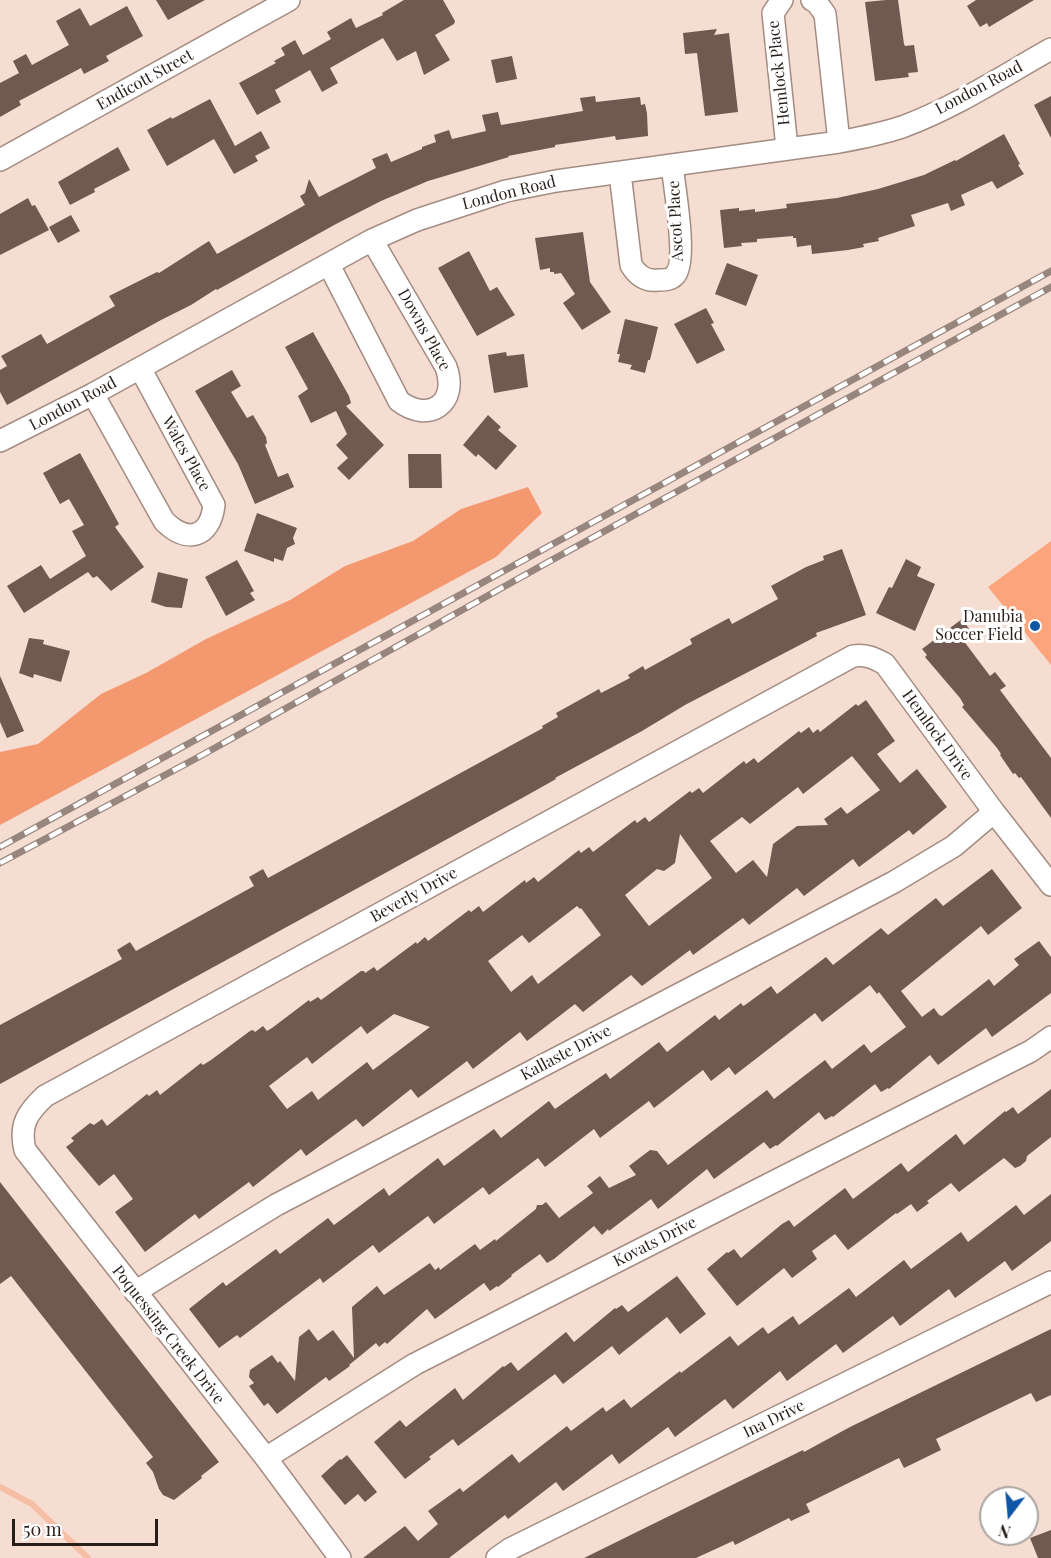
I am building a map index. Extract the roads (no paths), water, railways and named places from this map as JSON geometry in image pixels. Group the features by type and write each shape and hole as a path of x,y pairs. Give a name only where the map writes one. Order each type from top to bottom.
{"street":[{"name":"Endicott Street","path":"0,160 289,0"},
{"name":"Hemlock Place","path":"782,0 773,13 788,148"},
{"path":"812,0 825,14 838,142"},
{"name":"London Road","path":"0,441 93,394 372,240 417,220 507,191 556,181 838,142 879,134 904,126 948,106 1051,49"},
{"name":"Ascot Place","path":"620,173 631,265 645,279 662,280 675,276 681,255 672,165"},
{"name":"Downs Place","path":"329,265 399,401 410,408 425,411 433,409 447,399 450,385 446,367 372,240"},
{"name":"Wales Place","path":"93,394 164,521 174,531 189,535 204,530 213,519 214,505 140,368"},
{"name":"Hemlock Drive","path":"795,688 854,656 872,657 885,664 1051,885"},
{"name":"Beverly Drive","path":"35,1105 45,1096 795,688"},
{"name":"Kallaste Drive","path":"135,1292 276,1205 894,882 954,846 994,812"},
{"name":"Kovats Drive","path":"266,1458 415,1364 1031,1051 1051,1036"},
{"name":"Poquessing Creek Drive","path":"35,1105 23,1127 22,1137 26,1150 266,1458 340,1558"},
{"name":"Ina Drive","path":"497,1558 510,1549 1051,1282"}],"waterway":[{"path":"0,1487 32,1504 88,1558"}],"railway":[{"path":"0,847 1051,271"},
{"path":"0,863 195,759 550,561 1051,287"}],"place":[{"name":"Danubia Soccer Field","path":"1035,626"}]}
